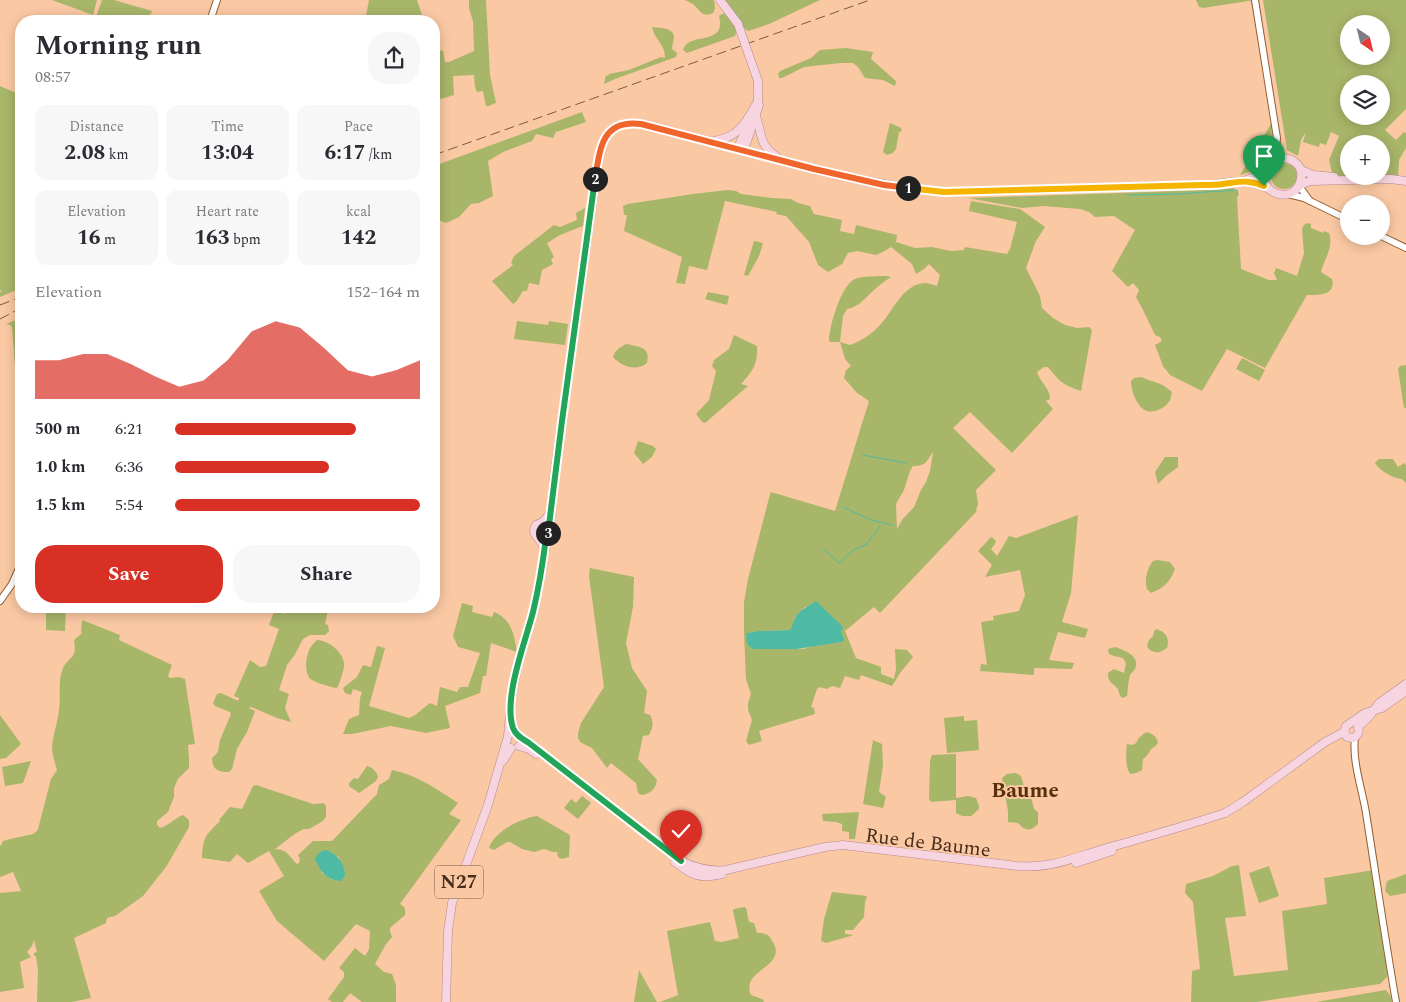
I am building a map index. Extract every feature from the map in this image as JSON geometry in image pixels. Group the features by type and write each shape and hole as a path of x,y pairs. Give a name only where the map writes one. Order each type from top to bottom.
{"main road":[{"path":"720,0 738,24 758,81 759,106 741,143 742,150 884,185 944,192 1224,184 1244,181 1261,174 1269,164 1280,158 1289,158 1296,163 1301,170 1302,178 1293,192 1288,194 1278,194 1259,184 1244,181"},
{"path":"709,142 720,140 738,132 754,114"},
{"path":"754,114 764,146 782,161"},
{"name":"N27","path":"446,1002 448,931 452,903 500,768 514,740 514,729 510,714 512,693 517,667 533,613 542,568 544,532 550,513 591,205 603,143 608,133 616,127 631,123 742,150"},
{"path":"1269,164 1264,178 1269,189"},
{"path":"1301,170 1312,175 1405,179"},
{"path":"1299,185 1310,181 1405,179"},
{"path":"1373,711 1379,704 1406,684"},
{"path":"1373,711 1382,708 1406,691"},
{"name":"Rue de Baume","path":"514,740 529,743 679,860 698,869 726,870 825,847 843,845 1034,867 1051,865 1225,813 1324,743 1349,735 1346,726 1354,725 1365,713 1373,711"},
{"path":"1349,735 1358,732 1354,725"}],"street":[{"path":"212,15 217,0"},
{"path":"1255,0 1277,138 1277,150 1269,164"},
{"path":"1277,138 1282,152 1289,158"},
{"path":"1299,185 1311,202"},
{"path":"1288,194 1298,196 1340,216"},
{"path":"1390,240 1406,248"},
{"path":"0,601 15,577"},
{"path":"1349,735 1354,748 1396,1002"}],"green space":[{"path":"52,0 97,0 93,15"},
{"path":"102,0 114,0 152,11 150,15 97,15"},
{"path":"369,0 417,0 422,15 366,15"},
{"path":"469,0 486,0 490,75 496,103 488,106 486,106 483,91 477,92 474,75 453,76 454,95 440,99 440,51 443,50 445,62 449,62 474,51 473,21 469,9"},
{"path":"685,0 714,0 715,8 713,13 706,15"},
{"path":"720,0 820,0 769,24 748,31 738,24 735,36 687,53 683,50 686,44 717,32 720,26 719,16 725,13"},
{"path":"1196,0 1255,0 1203,8 1199,7"},
{"path":"1263,0 1406,0 1406,109 1390,125 1385,130 1396,140 1404,132 1406,133 1406,148 1399,160 1398,177 1390,177 1390,135 1340,135 1340,177 1333,177 1329,160 1339,136 1331,132 1326,145 1320,143 1319,147 1303,142 1306,132 1301,140 1298,156 1287,150"},
{"path":"652,27 665,28 673,33 672,49 677,53 676,57 604,84 606,75 629,70 661,57 665,58 662,45 655,36"},
{"path":"846,48 873,52 871,59 896,81 895,86 883,80 865,78 853,63 804,67 779,78 778,74 780,71 811,58 820,50"},
{"path":"0,86 15,92 15,291 0,297 0,292 2,291 0,290"},
{"path":"582,112 586,122 556,132 553,138 536,134 532,141 503,152 488,161 493,196 479,203 471,204 459,217 446,223 440,221 440,164"},
{"path":"890,123 901,128 902,131 899,132 896,149 893,153 887,155 883,152"},
{"path":"1271,124 1273,149 1262,156 1263,161 1256,170 1240,175"},
{"path":"1284,163 1293,167 1297,176 1293,185 1284,189 1275,185 1271,176 1275,167"},
{"path":"1234,188 1237,190 1238,195 1241,269 1269,280 1277,280 1274,273 1276,268 1297,276 1304,253 1302,230 1303,226 1307,223 1311,224 1311,228 1323,233 1324,231 1329,233 1329,249 1321,272 1332,279 1333,285 1329,292 1307,295 1265,368 1227,349 1202,391 1170,375 1163,366 1155,345 1162,341 1160,337 1155,335 1136,297 1139,290 1133,283 1128,287 1112,271 1135,230 1114,216 1095,217 1089,212 1080,209 1043,206 1022,208 968,198 1207,190"},
{"path":"728,190 741,194 791,199 810,206 814,214 842,220 840,231 854,234 856,225 897,235 896,242 915,248 932,247 951,251 964,250 965,247 1007,254 1017,222 969,211 971,201 1020,209 1045,227 1036,241 1026,268 1040,296 1042,308 1053,318 1065,325 1077,328 1089,327 1092,330 1081,391 1062,382 1048,367 1044,367 1037,372 1050,395 1050,399 1046,401 1053,409 1012,453 970,412 953,428 996,470 976,490 977,511 880,613 874,607 845,631 856,658 881,667 881,674 894,679 896,669 895,649 907,650 913,657 892,686 861,675 859,680 845,676 840,688 832,686 827,689 820,687 817,689 811,707 814,708 815,714 759,731 762,741 749,745 746,741 752,720 748,710 751,694 746,679 744,602 748,579 771,492 835,511 869,401 857,393 844,378 846,370 851,366 845,359 840,342 850,345 865,338 881,323 906,291 918,284 925,283 937,286 940,275 929,264 916,274 912,264 891,247 876,255 857,251 848,253 842,264 828,272 818,265 809,242 786,216 776,214 777,212 725,201 707,270 689,266 685,284 676,283 682,257 624,231 627,215 624,215 623,206","holes":["933,452 926,482 914,507 902,520 897,529 896,504 904,490 910,471 913,466 926,462","805,607 842,642 803,649 779,649 748,633 790,630 793,627 795,617"]},
{"path":"585,208 583,226 560,235 547,243 554,257 551,259 553,264 542,270 539,285 529,283 527,291 523,291 513,304 492,281 513,265 511,263 514,256 554,225 560,227 577,220 576,213"},
{"path":"754,241 763,243 759,256 748,276 744,275"},
{"path":"862,277 891,277 858,304 847,309 843,316 840,342 829,341 837,307 845,289 850,283"},
{"path":"708,292 729,296 727,305 705,299"},
{"path":"15,320 15,366 12,327 6,324"},
{"path":"517,321 548,325 549,321 568,324 565,345 514,339"},
{"path":"734,335 757,346 757,358 754,367 741,384 748,386 705,423 702,422 696,414 709,400 716,371 712,366 714,360 729,349"},
{"path":"627,344 640,347 646,351 647,363 643,366 629,367 616,360 613,357 615,352"},
{"path":"1242,358 1265,370 1259,381 1236,369"},
{"path":"1406,365 1406,408 1404,408 1398,369 1400,366"},
{"path":"1141,377 1160,384 1172,392 1170,401 1161,409 1147,411 1138,403 1133,394 1131,381 1134,378"},
{"path":"638,441 653,446 656,449 652,457 643,464 634,453"},
{"path":"1165,457 1178,457 1178,467 1158,484 1155,472"},
{"path":"1379,459 1393,459 1398,467 1404,463 1406,465 1406,483 1402,479 1391,476 1383,471 1375,463"},
{"path":"1078,515 1071,593 1062,622 1088,629 1085,638 1058,632 1049,660 1074,663 1072,669 1034,668 1034,675 980,671 981,664 987,665 981,622 994,620 993,616 1019,611 1025,595 1020,570 985,577 992,565 978,551 991,537 996,541 991,549 997,556 1009,536 1016,538"},
{"path":"1153,561 1170,562 1175,569 1166,584 1151,593 1147,589 1147,574"},
{"path":"590,568 634,577 633,607 626,643 632,668 647,691 644,713 650,715 652,723 649,735 643,736 638,759 657,780 652,790 642,795 638,793 636,783 611,763 607,768 592,748 580,742 578,738 581,723 604,687 589,576"},
{"path":"462,603 473,606 472,612 492,617 494,612 505,619 511,628 517,652 491,643 486,676 483,676 480,693 445,706 450,728 426,733 391,726 343,734 349,719 359,715 362,692 353,689 351,695 345,693 343,688 357,677 363,665 371,667 377,646 385,648 369,706 409,718 430,703 437,706 440,687 457,692 460,687 468,687 480,653 458,647 453,636"},
{"path":"46,613 66,613 65,631 46,630"},
{"path":"274,613 327,613 325,624 328,625 329,631 325,635 310,635 303,639 287,665 279,690 289,694 285,708 291,722 251,707 249,708 255,711 247,732 237,749 232,769 229,772 219,771 213,765 212,758 218,752 220,740 231,714 215,706 213,703 217,694 221,693 239,700 239,698 234,696 250,660 260,667 266,666 279,629 269,625"},
{"path":"82,620 120,635 119,640 172,665 168,676 170,678 179,677 185,679 195,744 188,745 189,768 178,779 168,812 157,821 157,825 160,828 163,827 183,815 189,820 189,827 166,867 143,896 115,916 107,918 106,923 74,938 91,998 72,1002 37,1002 38,971 36,956 34,956 34,953 37,952 34,940 27,952 31,957 20,962 24,988 0,992 0,893 21,891 13,872 0,877 0,844 1,846 3,841 33,834 38,829 51,779 57,770 52,747 60,704 62,671 75,652 74,640 82,633"},
{"path":"1156,629 1165,634 1167,638 1167,648 1160,652 1152,651 1147,646"},
{"path":"317,640 327,642 336,649 344,662 344,669 336,688 315,681 308,675 306,668 307,657 310,648"},
{"path":"1115,647 1131,654 1136,660 1135,669 1129,678 1127,696 1123,698 1108,676 1108,673 1114,669 1124,673 1126,663 1123,658 1109,654 1108,649"},
{"path":"0,715 21,744 6,758 0,759"},
{"path":"964,716 964,721 977,720 979,750 947,753 944,718"},
{"path":"1147,732 1157,739 1158,743 1143,759 1142,770 1130,774 1126,755 1127,744 1135,744"},
{"path":"873,740 882,744 883,765 879,792 886,797 883,808 863,804"},
{"path":"956,754 956,798 968,796 976,798 979,809 971,816 962,816 956,813 956,800 931,802 929,799 930,761 932,755"},
{"path":"31,761 23,783 5,786 2,767"},
{"path":"367,766 377,773 378,777 376,781 359,793 349,786 349,783 354,778 358,779"},
{"path":"392,770 410,775 427,783 458,803 449,814 461,820 400,904 405,908 405,915 390,928 392,937 375,964 384,972 392,974 396,985 396,1002 362,1002 350,993 343,1002 332,1002 328,999 344,977 344,972 339,968 355,948 365,956 369,949 370,931 356,924 324,961 277,921 259,891 284,876 269,851 248,863 237,854 230,862 202,858 204,841 230,807 242,809 253,786 256,785 313,804 324,803 326,806 326,817 323,821 309,829 296,833 275,849 285,852 297,864 300,859 298,855 313,841 332,841 377,794 379,785 389,779","holes":["338,856 345,871 333,880 321,872"]},
{"path":"1016,773 1021,776 1024,786 1031,796 1034,809 1038,812 1038,824 1030,829 1023,828 1018,823 1008,822 1002,778 1007,774"},
{"path":"582,796 591,803 578,819 564,808 571,799 576,803"},
{"path":"859,812 855,839 849,839 849,832 842,831 842,824 823,821 822,814"},
{"path":"537,816 570,835 569,857 562,859 558,857 557,852 544,849 534,852 522,849 510,842 494,850 489,848 502,831 523,820"},
{"path":"1239,865 1246,916 1225,918 1234,976 1288,970 1282,911 1327,904 1324,878 1374,870 1385,940 1387,977 1380,984 1257,1002 1191,1002 1192,971 1200,969 1193,902 1185,893 1186,884 1213,876 1232,866"},
{"path":"1269,866 1279,896 1259,903 1249,873"},
{"path":"1406,874 1406,893 1390,896 1385,891 1387,881"},
{"path":"832,892 867,896 864,917 853,930 845,930 845,934 854,935 826,943 821,941 824,919"},
{"path":"746,908 749,922 754,923 757,933 768,935 775,946 775,954 772,961 758,972 749,986 751,995 762,999 764,1002 660,1002 678,995 667,931 710,922 715,941 722,942 739,938 733,911 734,909"},
{"path":"639,970 657,1002 634,1002"},
{"path":"1386,990 1392,1002 1316,1002"}],"water":[{"path":"816,601 842,626 841,631 844,640 842,642 797,649 755,649 748,645 747,633 790,630 799,613"},
{"path":"326,850 334,854 342,863 345,876 341,881 328,877 317,864 316,857"}],"waterway":[{"path":"1127,195 1237,190 1238,195"},
{"path":"863,455 906,463"},
{"path":"843,507 871,520 892,525"},
{"path":"824,549 839,563 852,551 867,544 880,526"}],"railway":[{"path":"440,153 870,0"},
{"path":"0,305 15,299"},
{"path":"0,319 15,311"}],"district":[{"name":"Baume","path":"1025,791"}],"route":[{"path":"681,861 520,738 516,734 510,714 519,660 533,613 546,537 549,533 548,528 562,421 598,162 605,137 608,133 620,125 641,124 858,179 884,185 931,191 1202,185 1244,181 1264,186"}]}
